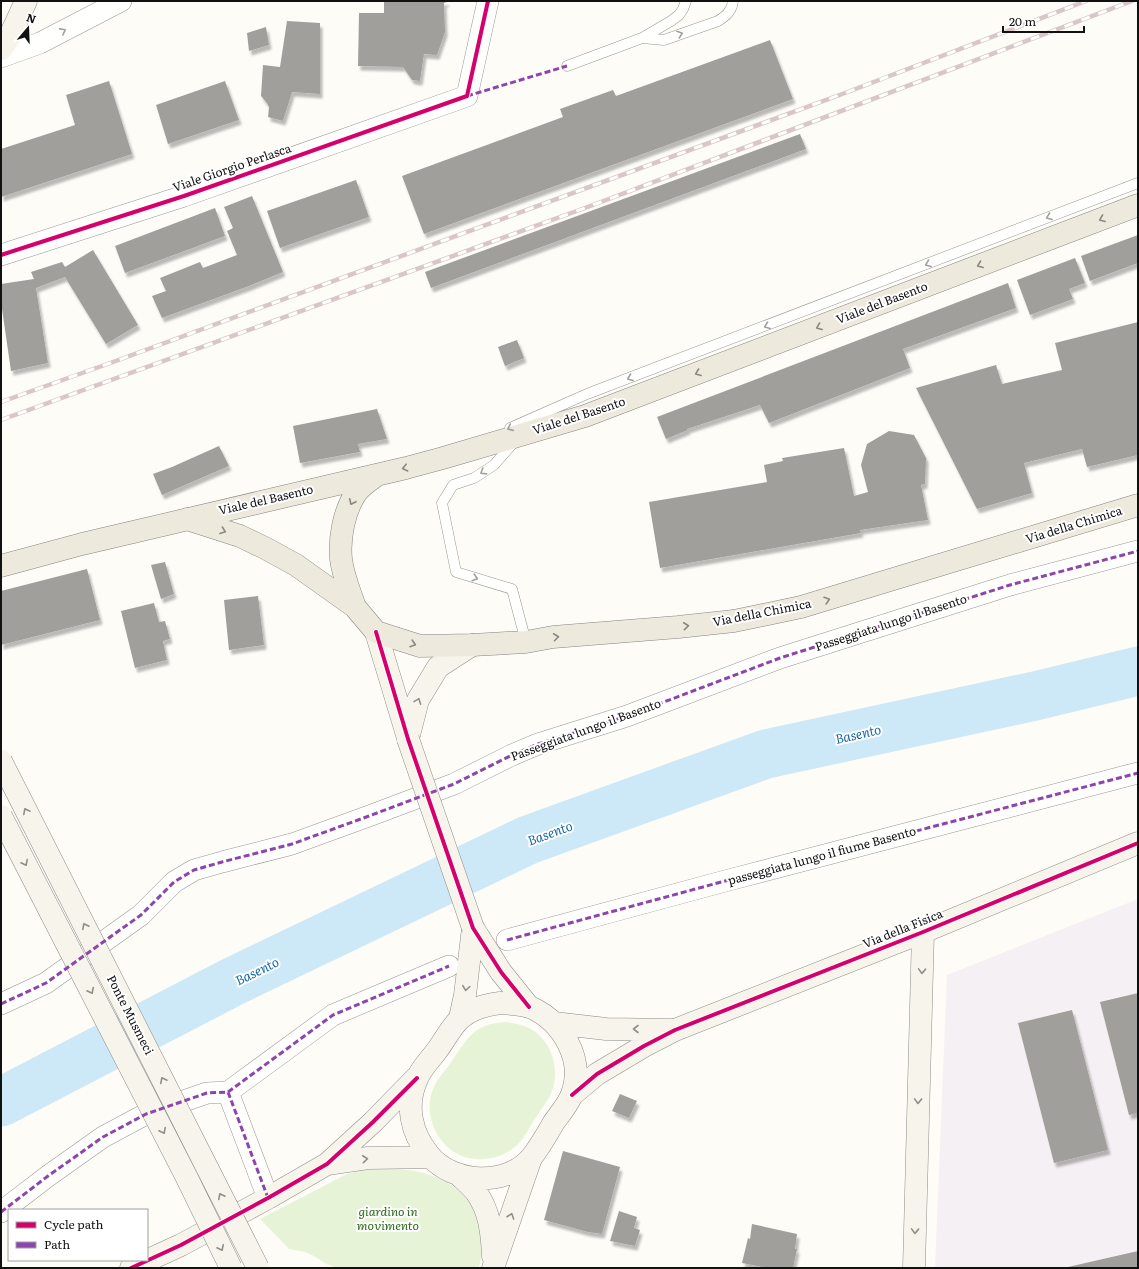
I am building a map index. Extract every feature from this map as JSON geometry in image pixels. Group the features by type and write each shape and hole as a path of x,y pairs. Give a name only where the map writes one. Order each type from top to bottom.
{"main road":[{"name":"Viale del Basento","path":"1,566 82,544 443,458 585,416 1138,205"},
{"path":"355,607 346,581 341,559 342,537 346,514 356,492 378,474"},
{"name":"Via della Chimica","path":"376,632 420,646 472,645 526,642 553,637 734,621 801,607 1138,505"},
{"path":"186,519 240,536 296,565 355,607 376,632"}],"street":[{"path":"1,49 9,38 26,1"},
{"path":"1,57 40,43 121,1"},
{"name":"Viale Giorgio Perlasca","path":"1,255 184,196 467,96 488,1"},
{"name":"Passeggiata lungo il Basento","path":"1,1004 46,983 141,915 174,882 194,870 292,844 362,819 454,784 512,755 538,744 627,716 780,658 1010,585 1138,551"},
{"path":"376,632 408,739 473,928 501,972 529,1007"},
{"path":"408,739 418,700 438,667 472,645"},
{"name":"Ponte Musmeci","path":"1,761 258,1268"},
{"name":"passeggiata lungo il fiume Basento","path":"507,940 717,883 1138,773"},
{"name":"Ponte Musmeci","path":"1,816 183,1169 232,1268"},
{"name":"Via della Fisica","path":"572,1095 597,1074 644,1046 675,1030 923,932 1138,843"},
{"path":"460,1018 465,995 473,928"},
{"path":"914,1268 923,932"},
{"path":"1,1212 103,1137 146,1114 208,1093 228,1092 333,1015 449,966"},
{"path":"148,1260 181,1245 327,1164 373,1122 417,1078 460,1018 472,1010 500,1003 529,1007 554,1023 564,1035 571,1050 575,1064 575,1080 572,1095 531,1158 493,1267"},
{"path":"554,1023 606,1029 675,1030"},
{"path":"417,1078 412,1091 410,1105 411,1120 422,1146 443,1168 472,1178 488,1178 503,1176 517,1169 531,1158"},
{"path":"228,1092 268,1198"},
{"path":"327,1164 368,1158 431,1157"},
{"path":"458,1174 476,1192 486,1211 492,1233 493,1267"},
{"path":"131,1268 146,1261"}],"lane":[{"path":"567,66 642,38 679,15 686,1"},
{"path":"642,38 664,40 718,21 726,16 733,1"},
{"path":"443,458 587,394 1138,183"},
{"path":"520,435 494,465 474,478 453,486 442,503 456,572 512,589 526,642"}],"shaded area":[{"path":"1138,899 1138,1268 935,1268 947,975"}],"green space":[{"path":"506,1022 529,1028 537,1033 548,1047 552,1056 555,1074 552,1091 520,1142 513,1148 496,1157 487,1159 468,1158 451,1150 444,1144 434,1129 430,1111 431,1093 438,1079 473,1033 495,1023"},
{"name":"giardino in movimento","path":"378,1168 403,1169 439,1178 450,1184 468,1201 479,1219 482,1250 478,1268 337,1268 326,1264 305,1252 289,1249 260,1219 345,1175 361,1170"}],"building":[{"path":"384,1 447,1 444,3 445,32 437,55 424,54 420,81 412,80 403,67 358,66 359,13 384,13"},
{"path":"287,21 320,23 320,94 292,92 283,121 268,117 269,107 261,96 263,65 280,67"},
{"path":"266,27 269,45 249,51 247,33"},
{"path":"770,40 793,99 424,234 402,176 563,117 560,109 613,90 616,96"},
{"path":"109,81 132,154 1,197 1,149 75,125 66,95"},
{"path":"225,81 239,120 168,144 156,105"},
{"path":"800,134 806,149 431,288 425,272"},
{"path":"356,180 369,217 280,248 267,211"},
{"path":"252,196 283,272 162,318 152,296 166,291 160,278 200,262 203,268 237,255 227,231 233,228 224,207"},
{"path":"215,208 225,236 125,273 115,246"},
{"path":"1138,235 1138,263 1090,281 1081,256"},
{"path":"93,250 138,325 106,344 65,277 36,288 48,363 11,371 1,302 1,284 34,279 31,272 62,262 65,267"},
{"path":"1075,258 1085,283 1069,289 1073,299 1030,315 1017,280"},
{"path":"1008,283 1016,308 903,349 910,368 769,423 760,405 687,429 688,430 666,439 657,417"},
{"path":"1138,322 1138,455 1087,467 1082,449 1024,463 1032,493 977,509 916,388 996,365 1002,384 1062,370 1055,343"},
{"path":"517,340 524,358 505,366 498,347"},
{"path":"377,409 387,439 358,444 360,452 300,463 293,426"},
{"path":"889,431 914,435 926,458 925,484 921,485 928,520 860,530 861,533 660,568 649,502 767,482 764,465 783,461 782,458 844,448 854,496 868,492 861,465 867,444"},
{"path":"219,446 229,466 162,495 153,474"},
{"path":"165,562 174,594 161,599 151,565"},
{"path":"87,569 100,620 1,645 1,591"},
{"path":"258,596 264,645 229,650 224,600"},
{"path":"154,603 159,622 165,621 170,639 163,641 167,660 135,668 121,611"},
{"path":"1138,993 1138,1113 1129,1115 1100,1002"},
{"path":"1072,1010 1108,1150 1054,1163 1018,1023"},
{"path":"620,1094 637,1101 629,1118 612,1111"},
{"path":"563,1151 620,1167 602,1234 588,1232 544,1220"},
{"path":"619,1211 637,1217 634,1228 640,1230 635,1246 610,1241"},
{"path":"752,1224 797,1234 795,1249 797,1249 793,1268 767,1268 742,1263 748,1238 750,1239"},
{"path":"1138,1251 1138,1268 1068,1268 1068,1267"}],"waterway":[{"name":"Basento","path":"1,1102 232,982 528,840 766,754 1035,696 1138,671"}],"railway":[{"path":"1,402 845,93 1086,1"},
{"path":"1,420 585,208 1132,1"}],"marked path":[{"path":"467,96 567,66"},
{"path":"1,1004 46,983 141,915 174,882 194,870 292,844 454,784 512,755 538,744 627,716 780,658 1010,585 1138,551"},
{"path":"507,940 725,881 1138,773"},
{"path":"228,1092 333,1015 449,966"},
{"path":"1,1212 103,1137 146,1114 207,1093 228,1092 268,1198"}],"cycle path":[{"path":"1,255 184,196 467,96 488,1"},
{"path":"376,632 408,739 473,928 501,972 529,1007"},
{"path":"572,1095 597,1074 644,1046 675,1030 923,932 1138,843"},
{"path":"148,1260 181,1245 327,1164 373,1122 417,1078"},
{"path":"131,1268 146,1261"}]}
